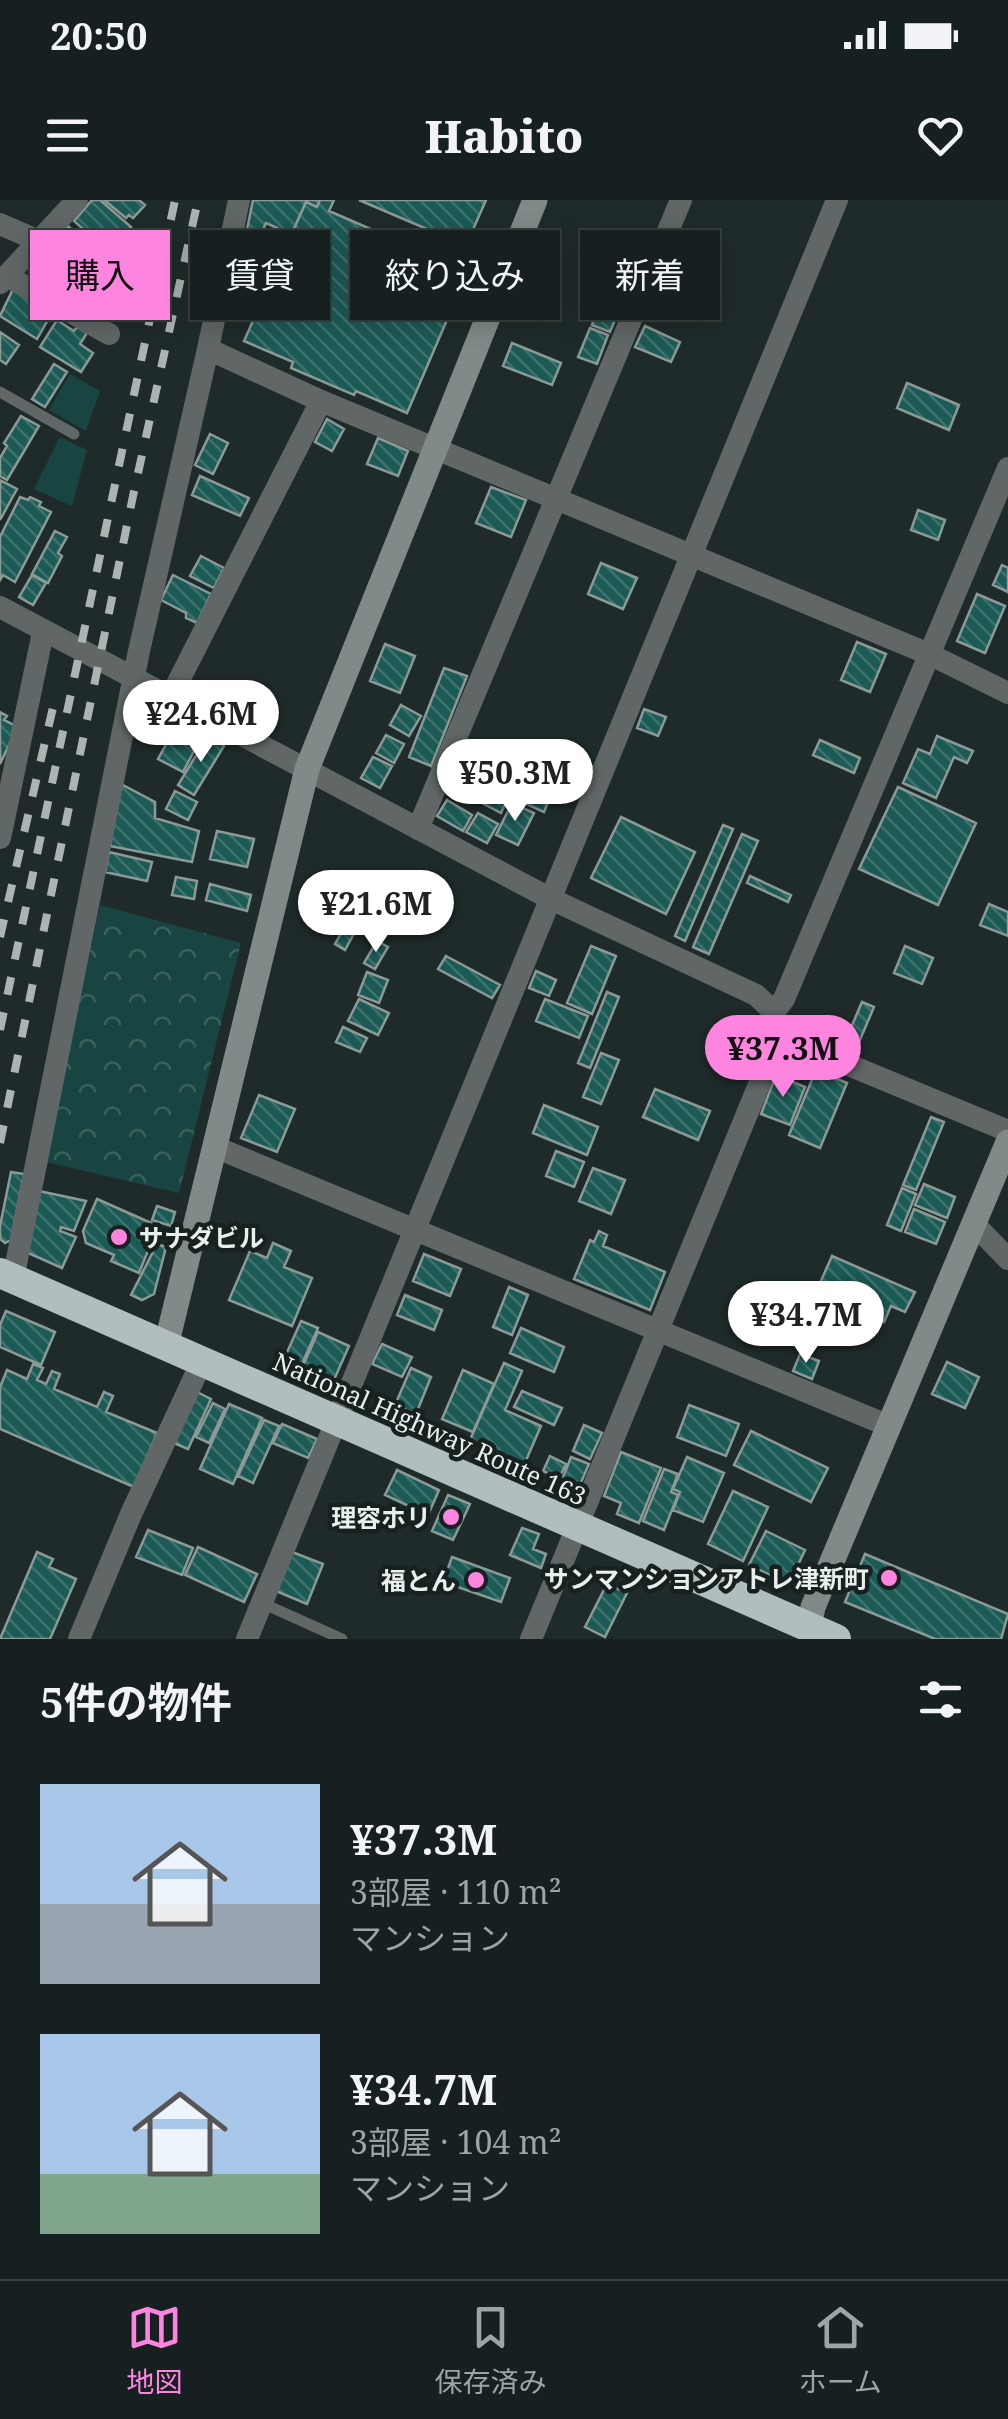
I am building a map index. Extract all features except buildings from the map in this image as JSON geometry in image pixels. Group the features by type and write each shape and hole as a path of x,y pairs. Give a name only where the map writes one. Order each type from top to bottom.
{"highway":[{"name":"National Highway Route 163","path":"6,1276 578,1526 816,1635"}],"street":[{"path":"49,230 76,200"},
{"path":"6,1276 240,200"},
{"path":"166,1346 307,770 535,200"},
{"path":"418,828 681,200"},
{"path":"247,1639 692,554 830,202"},
{"path":"0,224 30,237"},
{"path":"30,251 4,279 109,334"},
{"path":"208,349 322,401 931,655 1008,693"},
{"path":"171,696 322,401"},
{"path":"774,1012 784,1000 1008,468"},
{"path":"0,607 551,899 756,995 774,1012 779,1036 530,1639"},
{"path":"0,838 3,803 43,632"},
{"path":"779,1036 1008,1131"},
{"path":"816,1635 813,1608 1008,1142"},
{"path":"215,1148 889,1426"},
{"path":"974,1224 1008,1259"},
{"path":"80,1639 131,1514 202,1361"}],"lane":[{"path":"0,392 74,434"},
{"path":"262,1603 342,1639"}],"green space":[{"path":"70,374 100,391 86,431 49,410"},
{"path":"60,437 87,450 72,506 34,489"},
{"path":"100,905 241,943 179,1193 46,1162"}],"railway":[{"path":"0,1030 175,200"},
{"path":"0,1143 198,200"},
{"path":"0,937 54,703"}],"place":[{"name":"サナダビル","path":"119,1237"},
{"name":"理容ホリ","path":"451,1517"},
{"name":"サンマンションアトレ津新町","path":"889,1578"},
{"name":"福とん","path":"476,1580"}]}
